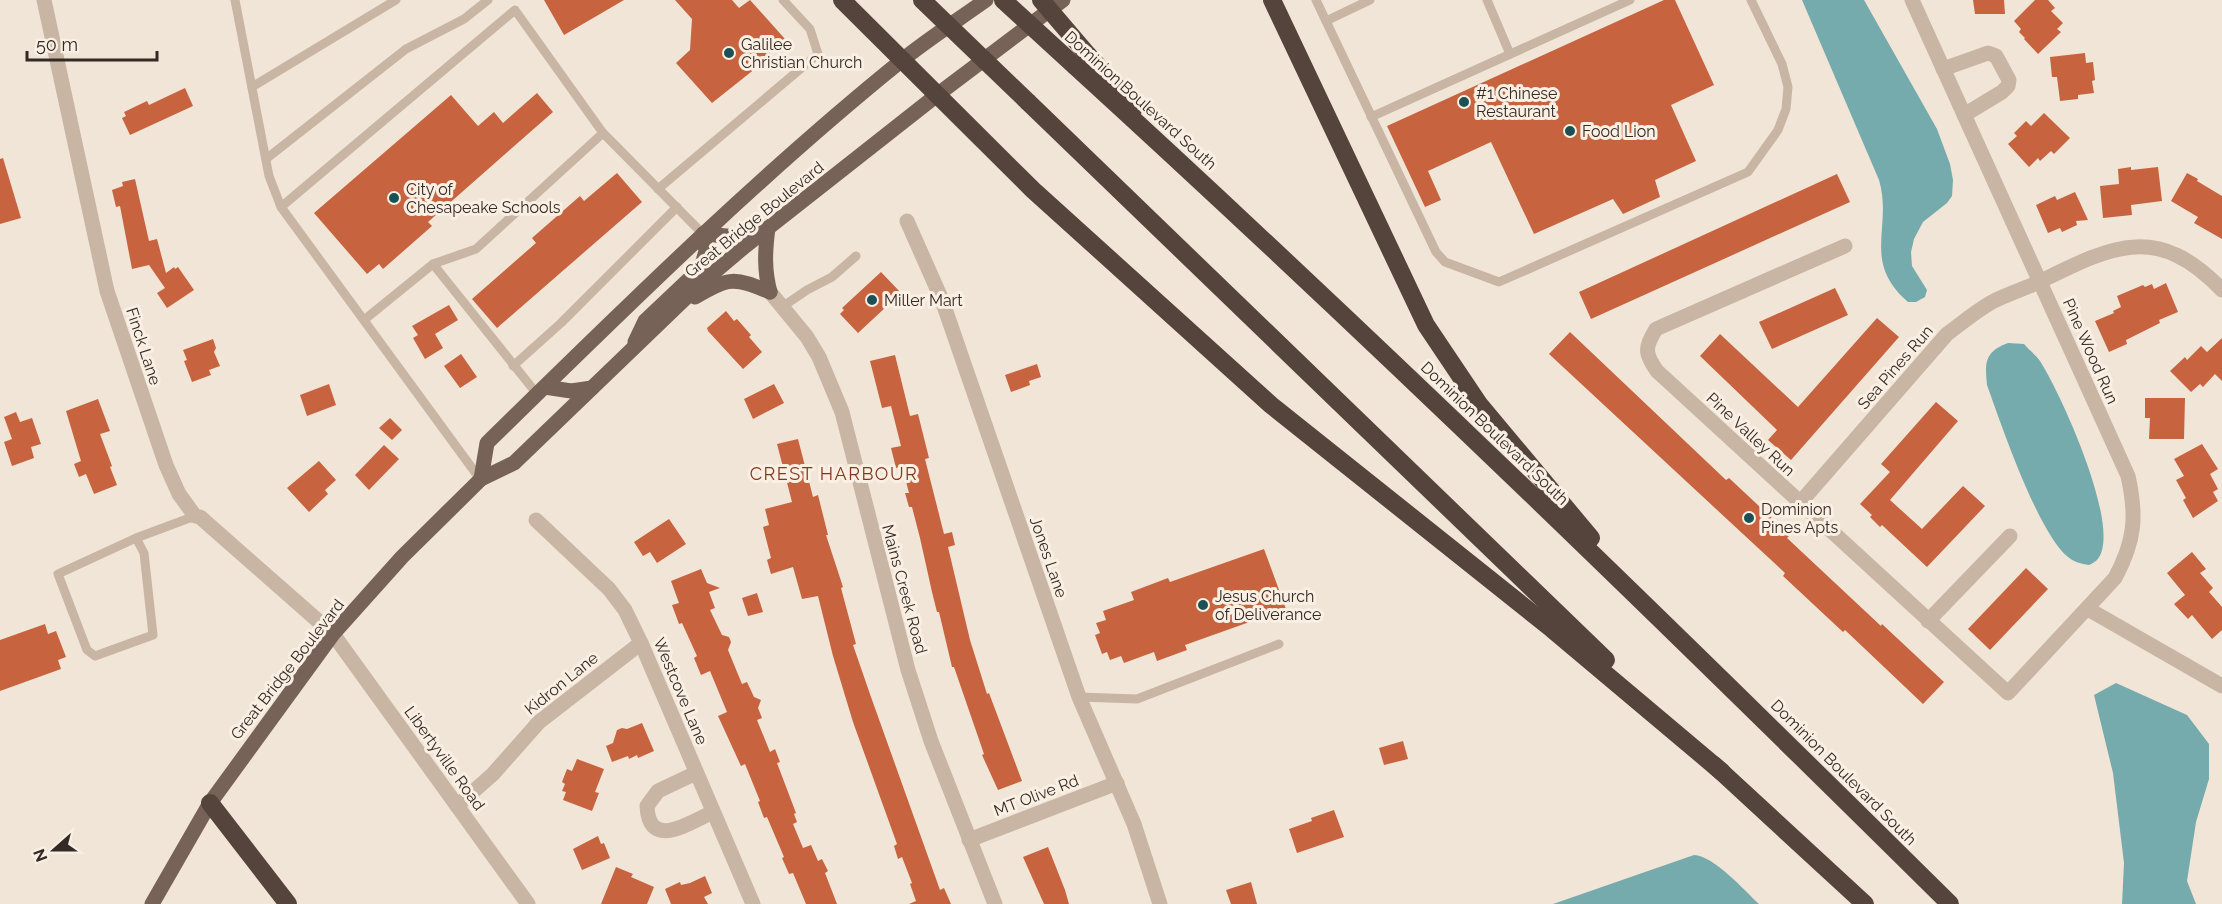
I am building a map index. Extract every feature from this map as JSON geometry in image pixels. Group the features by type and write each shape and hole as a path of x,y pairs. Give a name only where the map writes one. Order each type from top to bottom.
{"highway":[{"path":"842,0 1033,190 1271,405 1552,629 1722,772"},
{"path":"922,0 1722,772 1865,904"},
{"name":"Dominion Boulevard South","path":"1004,0 1082,61 1196,176 1648,606 1950,904"},
{"path":"1041,0 1082,61"},
{"path":"1272,0 1426,325 1479,404 1648,606"},
{"path":"210,803 288,904"}],"main road":[{"name":"Great Bridge Boulevard","path":"481,479 487,443 703,234 832,119 903,60 986,0"},
{"name":"Great Bridge Boulevard","path":"152,904 210,803 333,634 402,556 481,479 514,463 675,308 736,253 937,95 1063,0"},
{"path":"631,351 645,321 701,268 706,251 703,234 738,237 768,228 764,253 765,274 770,292"},
{"path":"675,308 726,280 741,281 770,292"},
{"path":"541,391 592,388"}],"street":[{"name":"Finck Lane","path":"44,0 110,302 166,465 179,494 195,516 200,517 333,634"},
{"name":"Pine Wood Run","path":"1911,0 2128,476 2133,501 2132,538 2115,578 2007,693"},
{"path":"1943,69 1988,53 1996,56 2009,80 2008,86 2002,92 1964,115"},
{"name":"Jones Lane","path":"907,221 942,300 1078,698 1134,824 1160,904"},
{"name":"Pine Valley Run","path":"1845,246 1656,329 1648,342 1647,358 1657,372 2007,693"},
{"name":"Sea Pines Run","path":"1800,504 1947,334 1974,313 1993,302 2092,257 2122,249 2142,247 2180,255 2195,265 2222,290"},
{"name":"Mains Creek Road","path":"770,292 807,337 819,357 842,412 908,670 931,741 995,904"},
{"name":"Westcove Lane","path":"536,520 609,589 625,610 753,904"},
{"path":"1928,621 2010,536"},
{"path":"2088,609 2222,686"},
{"name":"Libertyville Road","path":"333,634 528,904"},
{"name":"Kidron Lane","path":"457,806 493,774 539,722 558,705 641,644"},
{"path":"696,773 658,791 647,806 647,817 653,827 661,831 670,831 713,812"},
{"name":"MT Olive Rd","path":"969,840 1117,783"}],"lane":[{"path":"235,0 269,176 281,207 481,479"},
{"path":"252,87 396,0"},
{"path":"266,159 406,50 464,19 488,0"},
{"path":"512,0 514,10 603,133 703,234"},
{"path":"658,189 818,54 810,29 783,0"},
{"path":"1316,0 1436,252 1445,261 1498,282 1748,172 1778,130 1786,109 1788,87 1782,64 1751,0"},
{"path":"1326,21 1370,0"},
{"path":"1487,0 1510,54"},
{"path":"1371,117 1630,0"},
{"path":"281,207 514,10"},
{"path":"364,320 433,264 476,249 603,133"},
{"path":"513,366 561,323 677,207"},
{"path":"782,307 832,277 856,256"},
{"path":"433,264 513,366 541,391"},
{"path":"136,538 144,553 153,635 95,656 87,650 58,574 136,538 195,516"},
{"path":"1078,698 1137,699 1279,644"}],"water":[{"path":"1802,0 1864,0 1937,129 1950,164 1953,180 1952,196 1947,203 1923,222 1914,239 1911,252 1912,266 1927,290 1925,297 1916,302 1908,302 1894,287 1886,272 1882,258 1883,214 1879,180"},
{"path":"2008,343 2024,344 2040,361 2061,401 2086,461 2102,521 2103,544 2097,560 2090,565 2070,559 2056,544 2033,502 2001,425 1987,385 1986,364 1994,350"},
{"path":"2116,683 2187,715 2209,744 2209,779 2196,822 2187,881 2196,904 2122,904 2124,863 2113,773 2094,695"},
{"path":"1694,855 1719,867 1759,904 1553,904"}],"building":[{"path":"544,0 624,0 564,35"},
{"name":"Galilee Christian Church","path":"675,0 732,0 739,8 750,0 785,39 751,72 712,103 676,63 690,50 692,19"},
{"path":"1664,0 1675,0 1714,85 1671,105 1696,161 1655,180 1660,197 1623,214 1613,199 1534,234 1491,142 1428,171 1441,200 1425,207 1387,126"},
{"path":"1973,0 2004,0 2005,14 1975,14"},
{"path":"2035,0 2048,0 2055,8 2051,11 2063,23 2057,29 2061,32 2038,54 2024,39 2019,32 2021,29 2014,21"},
{"path":"2085,53 2086,63 2093,62 2094,93 2078,95 2078,99 2060,101 2057,77 2052,77 2050,57"},
{"path":"185,88 193,106 130,135 122,118 126,116 124,112 147,101 149,105"},
{"name":"City of Chesapeake Schools","path":"537,93 553,112 428,222 432,226 383,269 379,264 367,274 314,213 451,95 478,126 494,112 503,123"},
{"path":"2044,113 2070,138 2054,154 2051,151 2040,161 2038,158 2029,167 2008,144 2017,136 2014,133 2026,121 2031,126"},
{"path":"3,158 21,218 0,224 0,159"},
{"path":"2131,167 2131,170 2158,167 2162,201 2131,205 2132,215 2103,218 2100,186 2119,184 2118,169"},
{"path":"617,173 642,202 497,328 472,299 536,243 532,238 580,196 584,201"},
{"path":"2187,173 2222,196 2222,239 2194,223 2198,217 2171,201"},
{"path":"1837,174 1850,202 1591,319 1579,292"},
{"path":"135,179 149,241 157,239 166,273 178,267 194,290 167,308 157,293 165,288 149,265 132,269 120,206 116,207 112,190 123,186 122,182"},
{"path":"2075,192 2088,220 2076,221 2077,225 2062,232 2060,228 2048,233 2036,205 2055,196 2057,200"},
{"name":"Miller Mart","path":"881,272 901,293 858,333 840,314 844,310 842,308"},
{"path":"2166,283 2178,312 2159,320 2160,323 2126,340 2127,344 2109,352 2095,321 2114,313 2113,311 2121,307 2117,296 2143,285 2145,287 2152,284 2154,289"},
{"path":"1835,288 1848,315 1772,349 1759,322"},
{"path":"449,305 458,320 435,334 443,348 425,359 413,338 418,335 412,326"},
{"path":"726,311 734,321 737,319 762,352 743,369 707,328"},
{"path":"1877,318 1899,337 1791,460 1768,440 1777,430 1700,356 1720,334 1798,407"},
{"path":"1570,332 1726,480 1729,478 1790,535 1787,538 1881,626 1882,624 1944,682 1923,704 1845,630 1843,632 1783,576 1785,573 1549,354"},
{"path":"2222,338 2222,381 2215,374 2203,387 2200,384 2191,392 2170,371 2185,357 2187,360 2201,346 2207,352"},
{"path":"213,339 216,348 214,352 220,366 209,370 211,375 192,382 184,361 187,360 183,350"},
{"path":"461,354 477,377 460,388 444,366"},
{"path":"895,355 910,416 918,414 929,458 925,459 944,534 952,532 955,545 948,547 970,640 987,694 989,693 1022,781 998,790 982,755 984,754 954,667 952,667 912,507 909,507 905,493 909,493 902,466 896,468 891,448 901,446 891,406 882,408 870,361"},
{"path":"1037,364 1041,377 1029,381 1030,385 1011,392 1005,375"},
{"path":"329,384 336,405 307,416 300,395"},
{"path":"774,384 784,403 753,419 744,399"},
{"path":"2145,398 2185,398 2184,439 2149,439 2150,418 2145,418"},
{"path":"98,399 110,431 100,434 117,485 94,494 86,474 79,477 74,464 81,461 66,411"},
{"path":"1936,402 1958,421 1890,500 1922,529 1963,486 1985,506 1927,567 1882,525 1880,527 1870,517 1872,515 1860,504 1890,472 1881,464"},
{"path":"16,412 20,422 32,418 41,444 31,447 34,458 12,466 4,442 12,439 4,417"},
{"path":"390,418 402,430 392,440 379,428"},
{"path":"798,439 813,497 818,495 828,535 826,535 843,587 841,588 856,644 853,645 940,890 944,888 951,904 909,904 916,901 910,884 912,883 902,857 898,859 894,846 897,844 853,722 818,596 802,599 793,567 771,574 767,560 771,558 763,527 769,525 765,509 792,502 777,444"},
{"path":"2202,444 2218,469 2210,474 2218,489 2213,492 2218,501 2193,518 2176,480 2184,476 2174,459"},
{"path":"384,445 399,459 369,490 355,475"},
{"path":"319,461 336,480 325,490 328,494 309,512 287,488"},
{"path":"669,519 686,544 657,563 650,552 643,556 634,542"},
{"name":"Jesus Church of Deliverance","path":"1264,549 1286,609 1185,645 1187,650 1157,661 1154,652 1124,663 1121,656 1110,660 1107,652 1102,654 1095,635 1100,633 1096,623 1106,620 1103,611 1134,600 1131,592 1168,578 1170,582"},
{"path":"2192,552 2206,569 2200,573 2213,588 2209,592 2222,607 2222,630 2212,639 2192,615 2188,619 2174,604 2185,595 2167,573"},
{"path":"2026,568 2048,589 1990,650 1968,629"},
{"path":"701,569 707,583 720,588 709,592 715,608 710,610 722,635 729,637 731,642 728,650 742,684 747,682 754,697 761,700 758,708 762,718 757,720 770,752 775,749 780,762 777,763 796,813 794,814 797,822 793,824 803,848 811,845 818,861 822,859 828,871 825,873 837,904 806,904 793,873 789,874 767,817 764,818 758,802 760,801 745,764 741,766 718,716 727,712 710,671 701,675 694,658 697,656 682,623 679,624 672,605 679,603 671,581"},
{"path":"757,593 763,612 748,616 742,598"},
{"path":"45,624 48,634 56,631 66,657 58,660 61,669 0,691 0,640"},
{"path":"642,723 654,751 638,758 637,755 629,759 628,756 612,762 606,746 613,743 617,730"},
{"path":"1403,741 1408,759 1384,765 1379,748"},
{"path":"577,759 604,769 595,792 599,793 592,811 563,800 566,792 562,791 565,784 562,782 567,769 572,771"},
{"path":"1334,810 1344,837 1297,853 1289,829"},
{"path":"598,836 601,844 604,843 610,858 582,870 573,849"},
{"path":"1048,847 1069,904 1044,904 1023,857"},
{"path":"616,867 633,874 631,877 654,887 647,904 601,904"},
{"path":"705,876 712,893 704,897 708,904 671,904 665,889 680,882 681,885 690,883"},
{"path":"1251,882 1257,904 1231,904 1226,890"}],"place":[{"name":"Galilee Christian Church","path":"729,53"},
{"name":"#1 Chinese Restaurant","path":"1464,102"},
{"name":"Food Lion","path":"1570,131"},
{"name":"City of Chesapeake Schools","path":"394,198"},
{"name":"Miller Mart","path":"872,300"},
{"name":"Dominion Pines Apts","path":"1749,518"},
{"name":"Jesus Church of Deliverance","path":"1203,605"}],"district":[{"name":"CREST HARBOUR","path":"834,474"}]}
